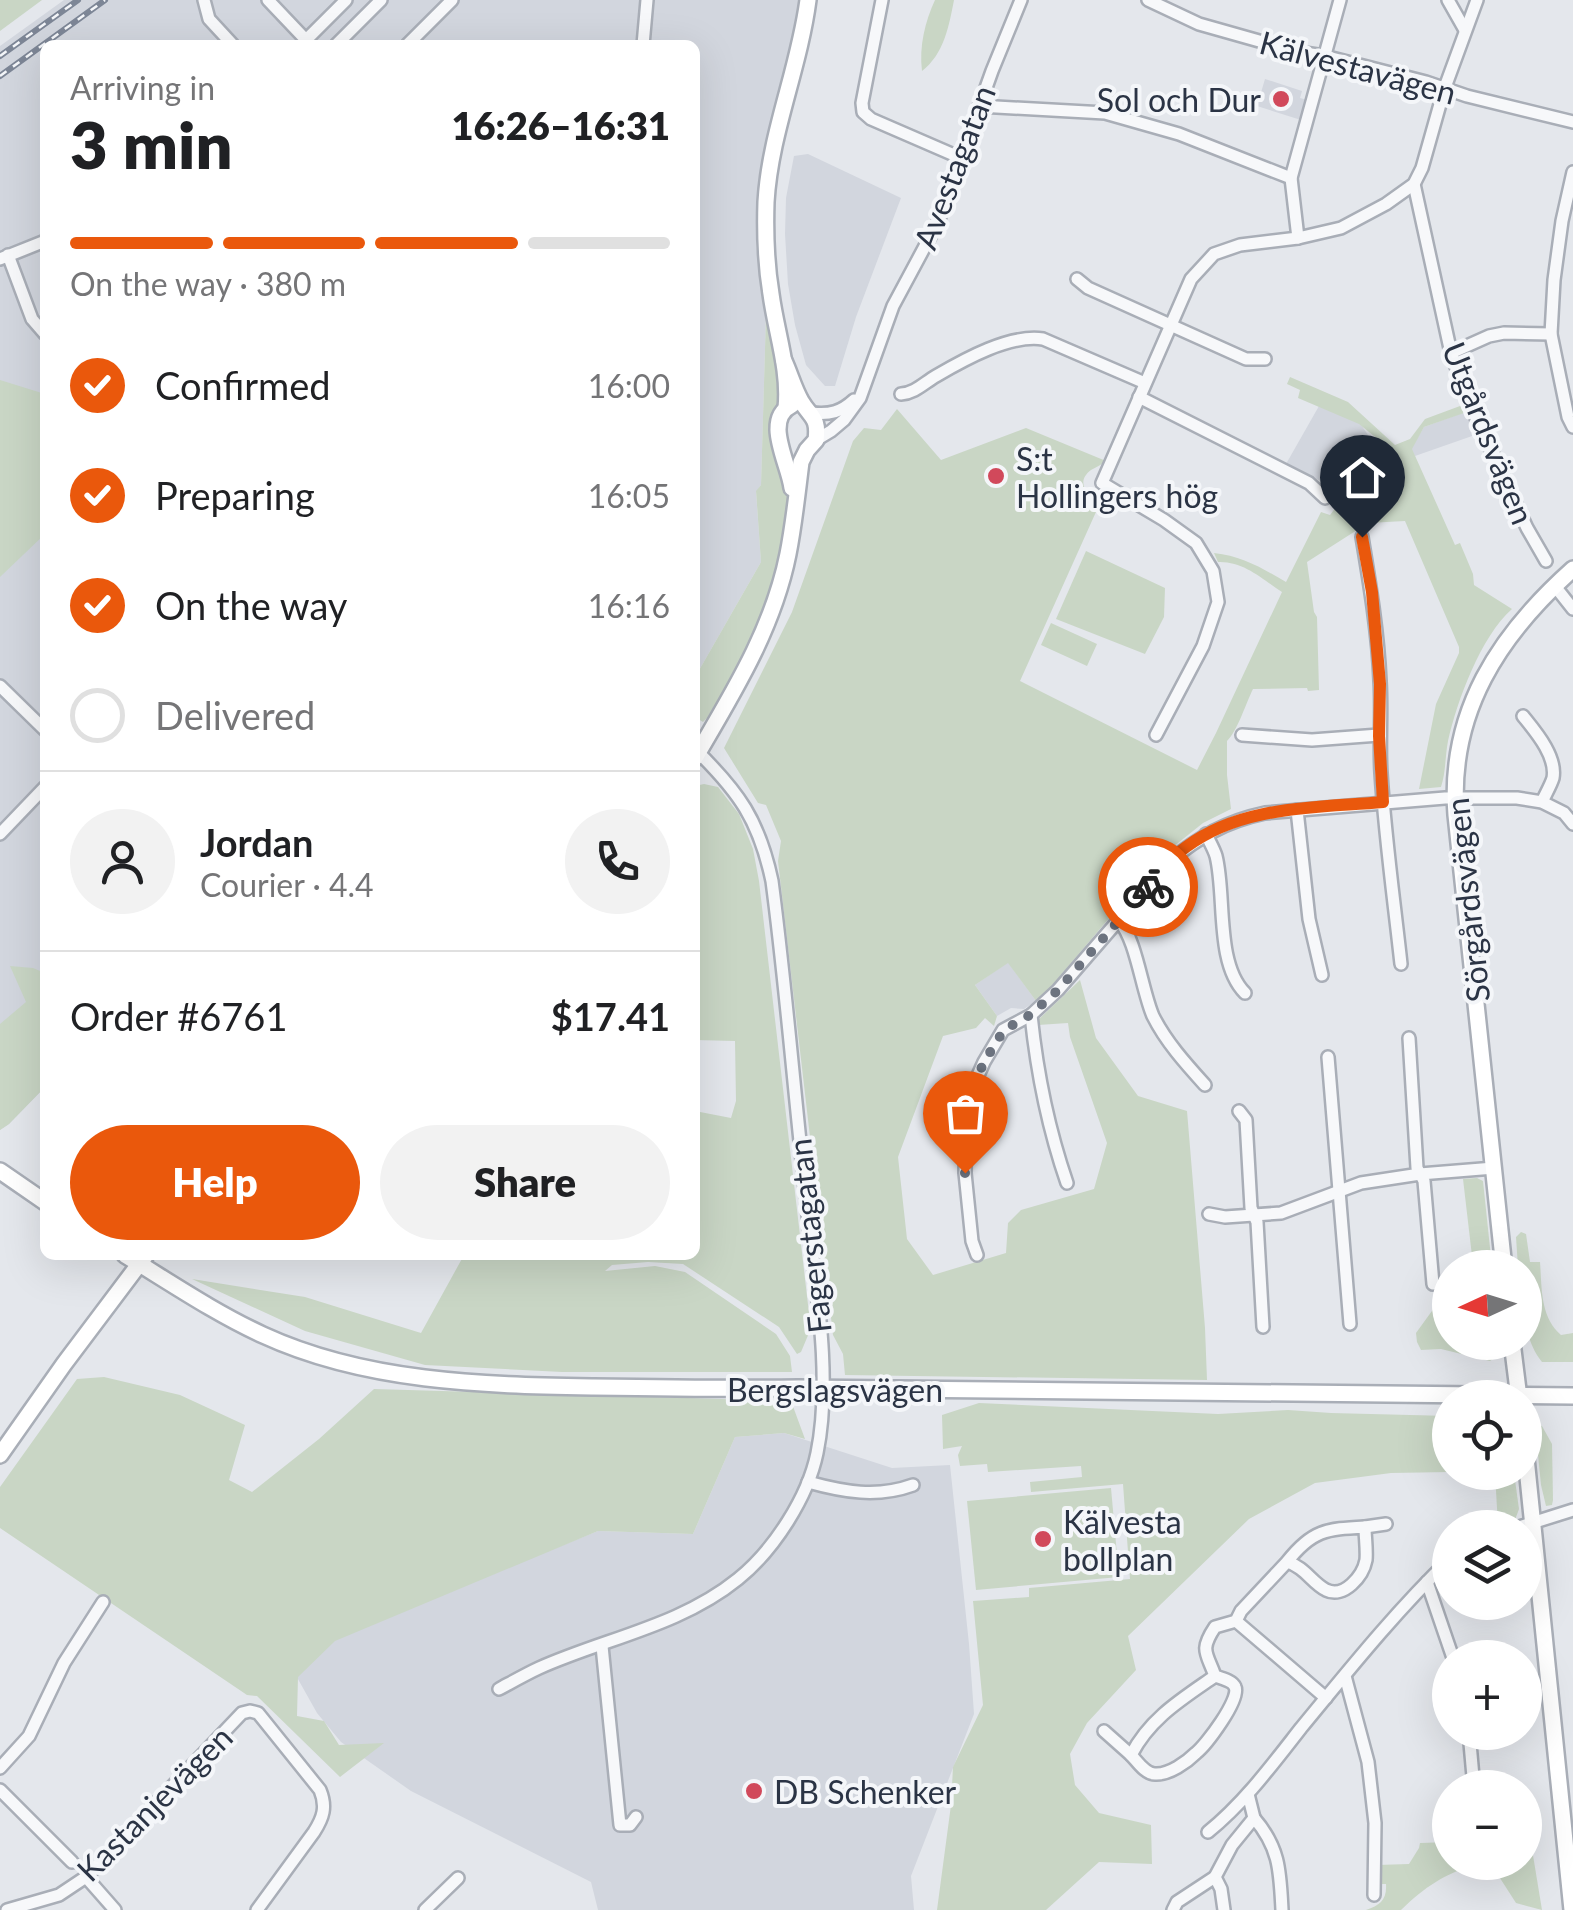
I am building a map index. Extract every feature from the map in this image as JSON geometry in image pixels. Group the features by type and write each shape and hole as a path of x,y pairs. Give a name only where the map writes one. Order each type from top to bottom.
{"street":[{"path":"204,0 209,19 228,40"},
{"path":"268,0 301,40"},
{"path":"305,40 346,0"},
{"path":"341,40 381,0"},
{"path":"643,40 648,0"},
{"path":"795,507 777,426 786,408 784,361 770,294 766,200 774,137 808,0"},
{"path":"882,0 863,112 961,158"},
{"name":"Avestagatan","path":"812,445 856,407 892,306 938,222 978,106 1021,0"},
{"name":"Kälvestavägen","path":"1148,0 1200,24 1573,122"},
{"path":"1298,238 1291,178 1340,0"},
{"path":"1448,0 1465,30"},
{"path":"1156,736 1203,646 1218,602 1214,572 1196,543 1102,483 1144,383 1191,279 1214,254 1240,245 1340,228 1414,184 1476,0"},
{"path":"411,40 443,3"},
{"path":"978,106 1105,112 1179,134 1291,178"},
{"path":"1573,172 1562,221 1550,334 1573,427"},
{"name":"Utgårdsvägen","path":"1414,184 1451,354 1470,407 1546,561"},
{"path":"40,242 4,257 40,328"},
{"path":"1076,279 1088,288 1246,359 1265,359"},
{"path":"1451,354 1489,336 1550,334"},
{"path":"900,394 910,393 939,374 1015,338 1029,337 1043,339 1144,383"},
{"path":"700,746 745,671 768,622 788,554 801,462 812,445 816,422 784,361"},
{"path":"786,408 808,409 824,415 846,407 862,389"},
{"path":"1139,397 1309,483 1325,498"},
{"path":"781,446 798,452 812,445"},
{"path":"1362,537 1378,652 1383,802 1401,964"},
{"name":"Sörgårdsvägen","path":"1502,1250 1454,798 1458,755 1489,665 1511,632 1573,569"},
{"path":"1554,586 1573,609"},
{"path":"0,686 40,725"},
{"path":"1522,716 1538,734 1552,762 1553,777 1542,802"},
{"path":"1242,735 1312,740 1379,736"},
{"name":"Fagerstagatan","path":"499,1690 540,1668 636,1634 711,1600 741,1577 774,1543 808,1482 817,1454 822,1416 818,1315 772,881 766,851 752,817 735,792 700,757"},
{"path":"0,834 40,793"},
{"path":"976,1255 965,1173 966,1112 984,1062 1004,1030 1030,1015 1058,990 1186,846 1241,818 1383,802 1517,798 1542,802 1564,813 1573,824"},
{"path":"1298,810 1308,919 1322,975"},
{"path":"1206,834 1216,856 1225,944 1237,984 1245,993"},
{"path":"1119,921 1128,930 1154,1018 1172,1048 1205,1085"},
{"path":"1030,1015 1040,1090 1068,1183"},
{"path":"1408,1038 1417,1168 1424,1181 1432,1273"},
{"path":"1328,1057 1350,1324"},
{"path":"1240,1111 1246,1120 1251,1208 1257,1222 1263,1327"},
{"path":"1209,1214 1225,1217 1292,1210 1361,1184 1494,1168"},
{"path":"0,1171 40,1199"},
{"path":"0,1455 136,1260"},
{"name":"Bergslagsvägen","path":"140,1260 200,1303 266,1336 328,1358 408,1376 506,1385 1432,1395"},
{"name":"Bergslagsvägen","path":"1542,1396 1573,1396"},
{"path":"808,1482 865,1494 913,1485"},
{"path":"1542,1519 1573,1510"},
{"path":"1236,1621 1240,1611 1306,1540 1331,1528 1386,1524"},
{"path":"1287,1562 1296,1564 1329,1591 1346,1589 1359,1576 1366,1561 1365,1527"},
{"path":"1208,1832 1233,1812 1432,1576"},
{"path":"1426,1582 1447,1640"},
{"path":"0,1768 29,1736 64,1663 104,1602"},
{"path":"1542,1611 1572,1910"},
{"path":"1104,1731 1153,1774 1178,1767 1196,1753 1216,1730 1236,1694 1235,1686 1215,1676 1204,1653 1206,1643 1215,1627 1236,1621"},
{"path":"1236,1621 1326,1698"},
{"path":"602,1646 620,1824 630,1825 636,1817"},
{"path":"1131,1755 1157,1718 1215,1676"},
{"path":"1345,1676 1368,1762 1376,1823 1374,1895"},
{"name":"Kastanjevägen","path":"7,1910 59,1895 86,1877 242,1713 250,1711 258,1713 320,1790 325,1802 323,1819 257,1910"},
{"path":"0,1790 72,1862"},
{"path":"1248,1794 1254,1818 1274,1846 1282,1910"},
{"path":"1172,1910 1177,1902 1215,1877 1232,1845 1254,1818"},
{"path":"86,1877 115,1910"},
{"path":"1215,1877 1222,1889 1224,1910"},
{"path":"425,1910 458,1878"}],"shaded area":[{"path":"64,0 802,0 762,161 757,200 756,246 766,314 761,485 756,492 761,562 700,669 700,40 40,40 40,1092 0,1130 0,46"},
{"name":"Sol och Dur","path":"1265,79 1302,91 1300,98 1307,100 1301,120 1257,106"},
{"path":"808,154 901,198 856,317 835,386 825,386 806,365 788,284 786,198 794,156"},
{"path":"1319,406 1360,423 1370,438 1343,492 1286,464"},
{"path":"1465,412 1475,435 1415,456 1411,449 1424,427"},
{"path":"1008,962 1036,1001 1024,1009 1011,1008 997,1016 975,985"},
{"path":"784,1433 892,1468 950,1465 974,1714 911,1876 914,1910 598,1910 591,1882 411,1791 341,1742 317,1713 294,1672 334,1637 598,1531 693,1534 735,1437"}],"green space":[{"path":"0,0 42,0 0,31"},
{"path":"935,0 954,0 940,48 922,71 924,34"},
{"path":"766,314 784,393 788,507 784,542 752,642 703,722 700,669 761,562 756,491 761,485"},
{"path":"1290,377 1348,402 1395,445 1410,439 1425,419 1460,406 1464,413 1424,427 1412,449 1455,545 1460,543 1474,585 1512,609 1490,635 1464,689 1448,741 1441,787 1419,789 1436,704 1459,647 1405,521 1368,523 1307,562 1317,617 1319,690 1253,689 1227,741 1231,809 1203,823 1163,855 1036,1001 1008,963 975,985 997,1016 994,1026 985,1018 976,1028 943,1036 898,1157 907,1239 933,1275 1006,1253 1008,1223 1021,1210 1094,1189 1107,1143 1068,1023 1038,1025 1039,1019 1080,980 1096,1038 1138,1096 1187,1111 1207,1380 845,1375 843,1354 833,1335 778,861 781,841 766,805 758,803 724,748 792,612 853,441 864,428 881,430 897,409 941,460 1026,428 1106,461 1084,479 1087,492 1100,503 1020,681 1197,770 1282,592 1244,567 1218,562 1214,553 1243,560 1286,582 1321,512 1330,515 1347,493 1383,479 1393,465 1379,440 1359,424 1298,398 1300,390 1287,384"},
{"path":"0,380 40,392 40,539 0,577"},
{"path":"1086,551 1165,588 1164,617 1145,654 1056,619"},
{"path":"1051,623 1097,644 1087,666 1041,645"},
{"path":"700,785 718,787 739,814 753,849 809,1333 797,1354 779,1327 683,1264 612,1265 605,1271 655,1266 685,1272 776,1334 790,1356 792,1372 562,1372 425,1365 305,1331 192,1279 305,1297 421,1333 461,1260 700,1260 700,1112 731,1118 736,1101 735,1041 700,1040"},
{"path":"10,966 40,971 40,1092 0,1130 0,1024 26,1002"},
{"path":"1463,1179 1483,1181 1490,1250 1471,1250"},
{"path":"1521,1232 1526,1234 1528,1250 1517,1250 1516,1237"},
{"path":"1542,1289 1554,1328 1561,1335 1573,1333 1573,1362 1542,1362"},
{"path":"1432,1311 1432,1349 1421,1350 1416,1333"},
{"path":"104,1377 180,1395 245,1425 229,1480 252,1492 374,1389 791,1401 805,1439 784,1433 735,1437 693,1534 598,1531 335,1641 298,1677 297,1716 324,1721 339,1745 384,1743 340,1777 257,1696 247,1695 0,1528 0,1487 77,1379"},
{"path":"979,1403 1218,1414 1288,1410 1432,1416 1432,1472 1391,1473 1315,1483 1249,1519 1128,1636 1136,1670 1087,1723 1070,1754 1075,1785 1099,1813 1151,1825 1152,1864 1099,1862 1046,1910 937,1910 953,1767 983,1705 973,1601 1029,1597 1029,1588 1130,1579 1123,1484 1031,1492 1030,1482 1082,1477 1081,1466 988,1472 987,1464 960,1466 958,1455 962,1446 943,1449 942,1415"},
{"path":"1542,1426 1552,1444 1553,1500 1552,1505 1546,1506 1542,1489"},
{"name":"Kälvesta bollplan","path":"1111,1488 1119,1577 976,1590 967,1501"},
{"path":"1496,1490 1516,1490 1519,1510 1497,1510"},
{"path":"1420,1843 1432,1843 1432,1880 1439,1880 1401,1910 1366,1910 1379,1904 1385,1894 1386,1884 1377,1884 1377,1865 1409,1864"},
{"path":"1501,1880 1537,1880 1542,1910 1516,1903"}],"railway":[{"path":"0,56 78,0"},
{"path":"50,40 105,0"},
{"path":"0,76 40,47"}],"way so far":[{"path":"965,1173 966,1112 971,1092 1004,1030 1030,1015 1058,990 1148,887"}],"place":[{"name":"Sol och Dur","path":"1281,99"},
{"name":"S:t Hollingers hög","path":"996,476"},
{"name":"Kälvesta bollplan","path":"1043,1539"},
{"name":"DB Schenker","path":"754,1791"}],"route":[{"path":"1148,887 1186,846 1241,818 1383,802 1380,684 1372,592 1362,537"}]}
